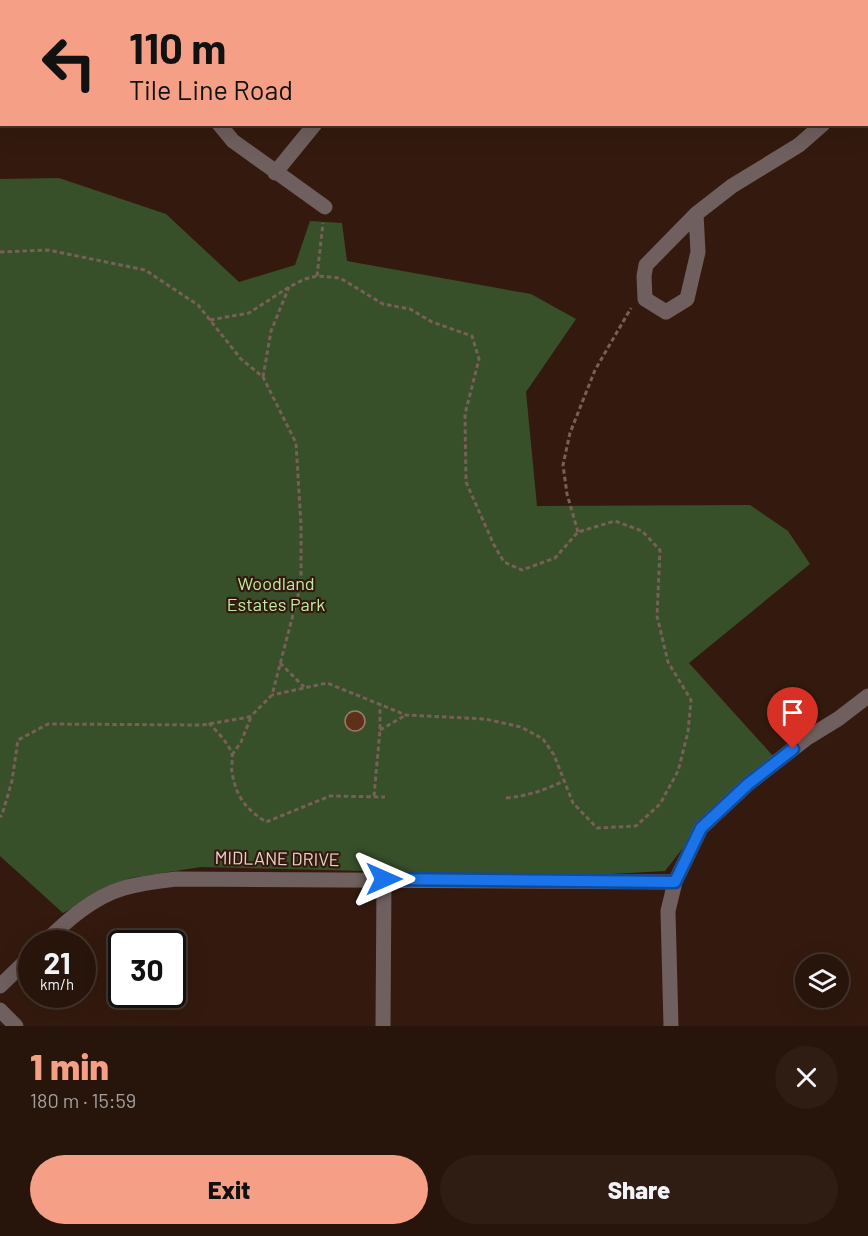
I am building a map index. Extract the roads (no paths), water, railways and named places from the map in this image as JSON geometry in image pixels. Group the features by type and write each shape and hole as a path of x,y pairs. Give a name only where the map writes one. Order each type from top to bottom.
{"street":[{"path":"221,126 233,141 325,207"},
{"path":"275,173 313,126"},
{"path":"696,214 698,252 687,299 666,312 645,299 646,265 696,214 732,186 800,145 821,126"},
{"path":"671,1026 668,911 675,882 701,828 748,784 807,738 838,719 868,696"},
{"name":"MIDLANE DRIVE","path":"58,930 76,914 122,889 150,883 198,878 675,882"},
{"path":"383,1026 384,879"},
{"path":"0,986 18,969"},
{"path":"0,1010 16,1026"}],"park label":[{"name":"Woodland Estates Park","path":"276,594"}]}
